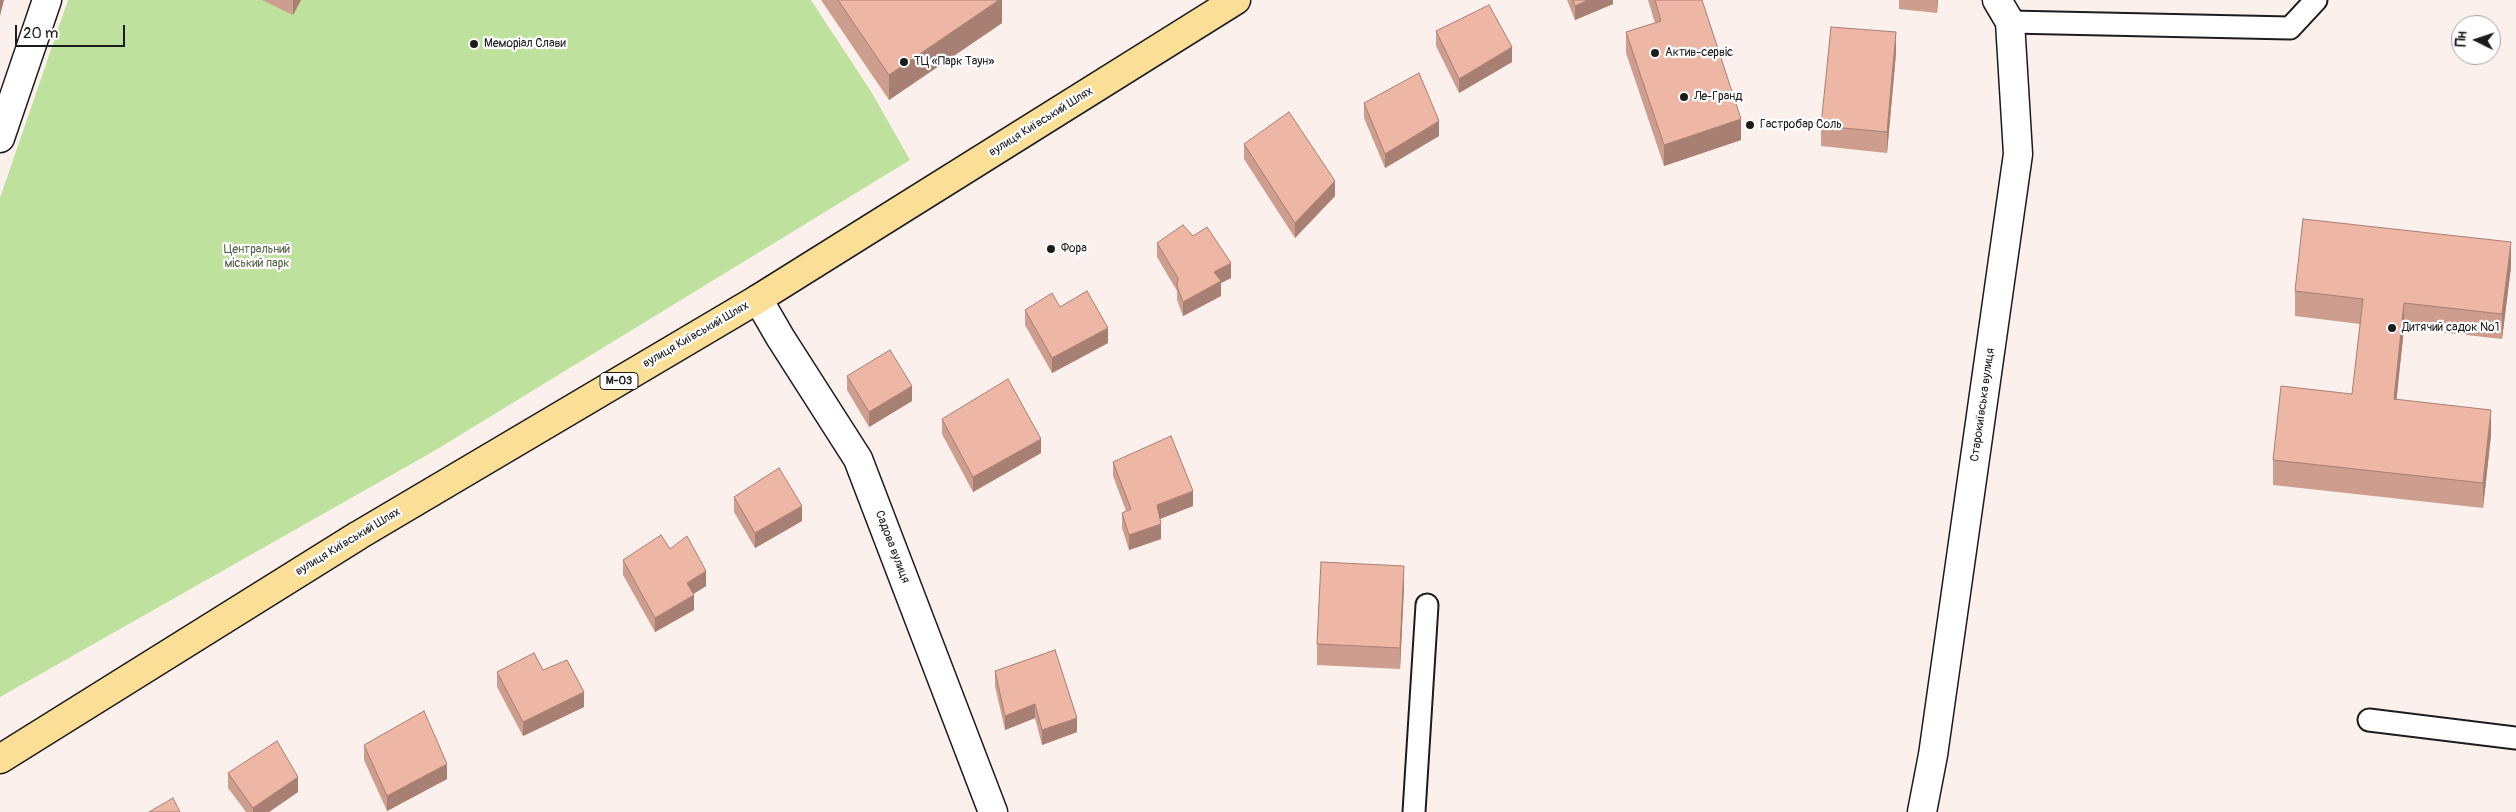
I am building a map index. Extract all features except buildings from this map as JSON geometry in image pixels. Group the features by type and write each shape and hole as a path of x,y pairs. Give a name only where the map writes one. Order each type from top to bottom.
{"highway":[{"name":"вулиця Київський Шлях","path":"0,759 359,535 758,298 1236,0"}],"street":[{"path":"0,138 47,0"},
{"name":"Старокиївська вулиця","path":"1922,812 1933,755 2018,154 2004,11"},
{"name":"Садова вулиця","path":"758,298 780,337 858,459 993,812"}],"lane":[{"path":"2004,11 2290,28 2316,0"},
{"path":"1414,812 1427,605"},
{"path":"2369,720 2516,738"}],"green space":[{"name":"Центральний міський парк","path":"68,0 811,0 872,93 910,160 434,451 0,697 0,198"}],"place":[{"name":"Mеморіал Слави","path":"474,44"},
{"name":"Актив-сервіс","path":"1655,53"},
{"name":"ТЦ «Парк Таун»","path":"904,62"},
{"name":"Ле-Гранд","path":"1684,97"},
{"name":"Гастробар Соль","path":"1750,125"},
{"name":"Фора","path":"1051,249"},
{"name":"Дитячий садок №1","path":"2392,328"}]}
